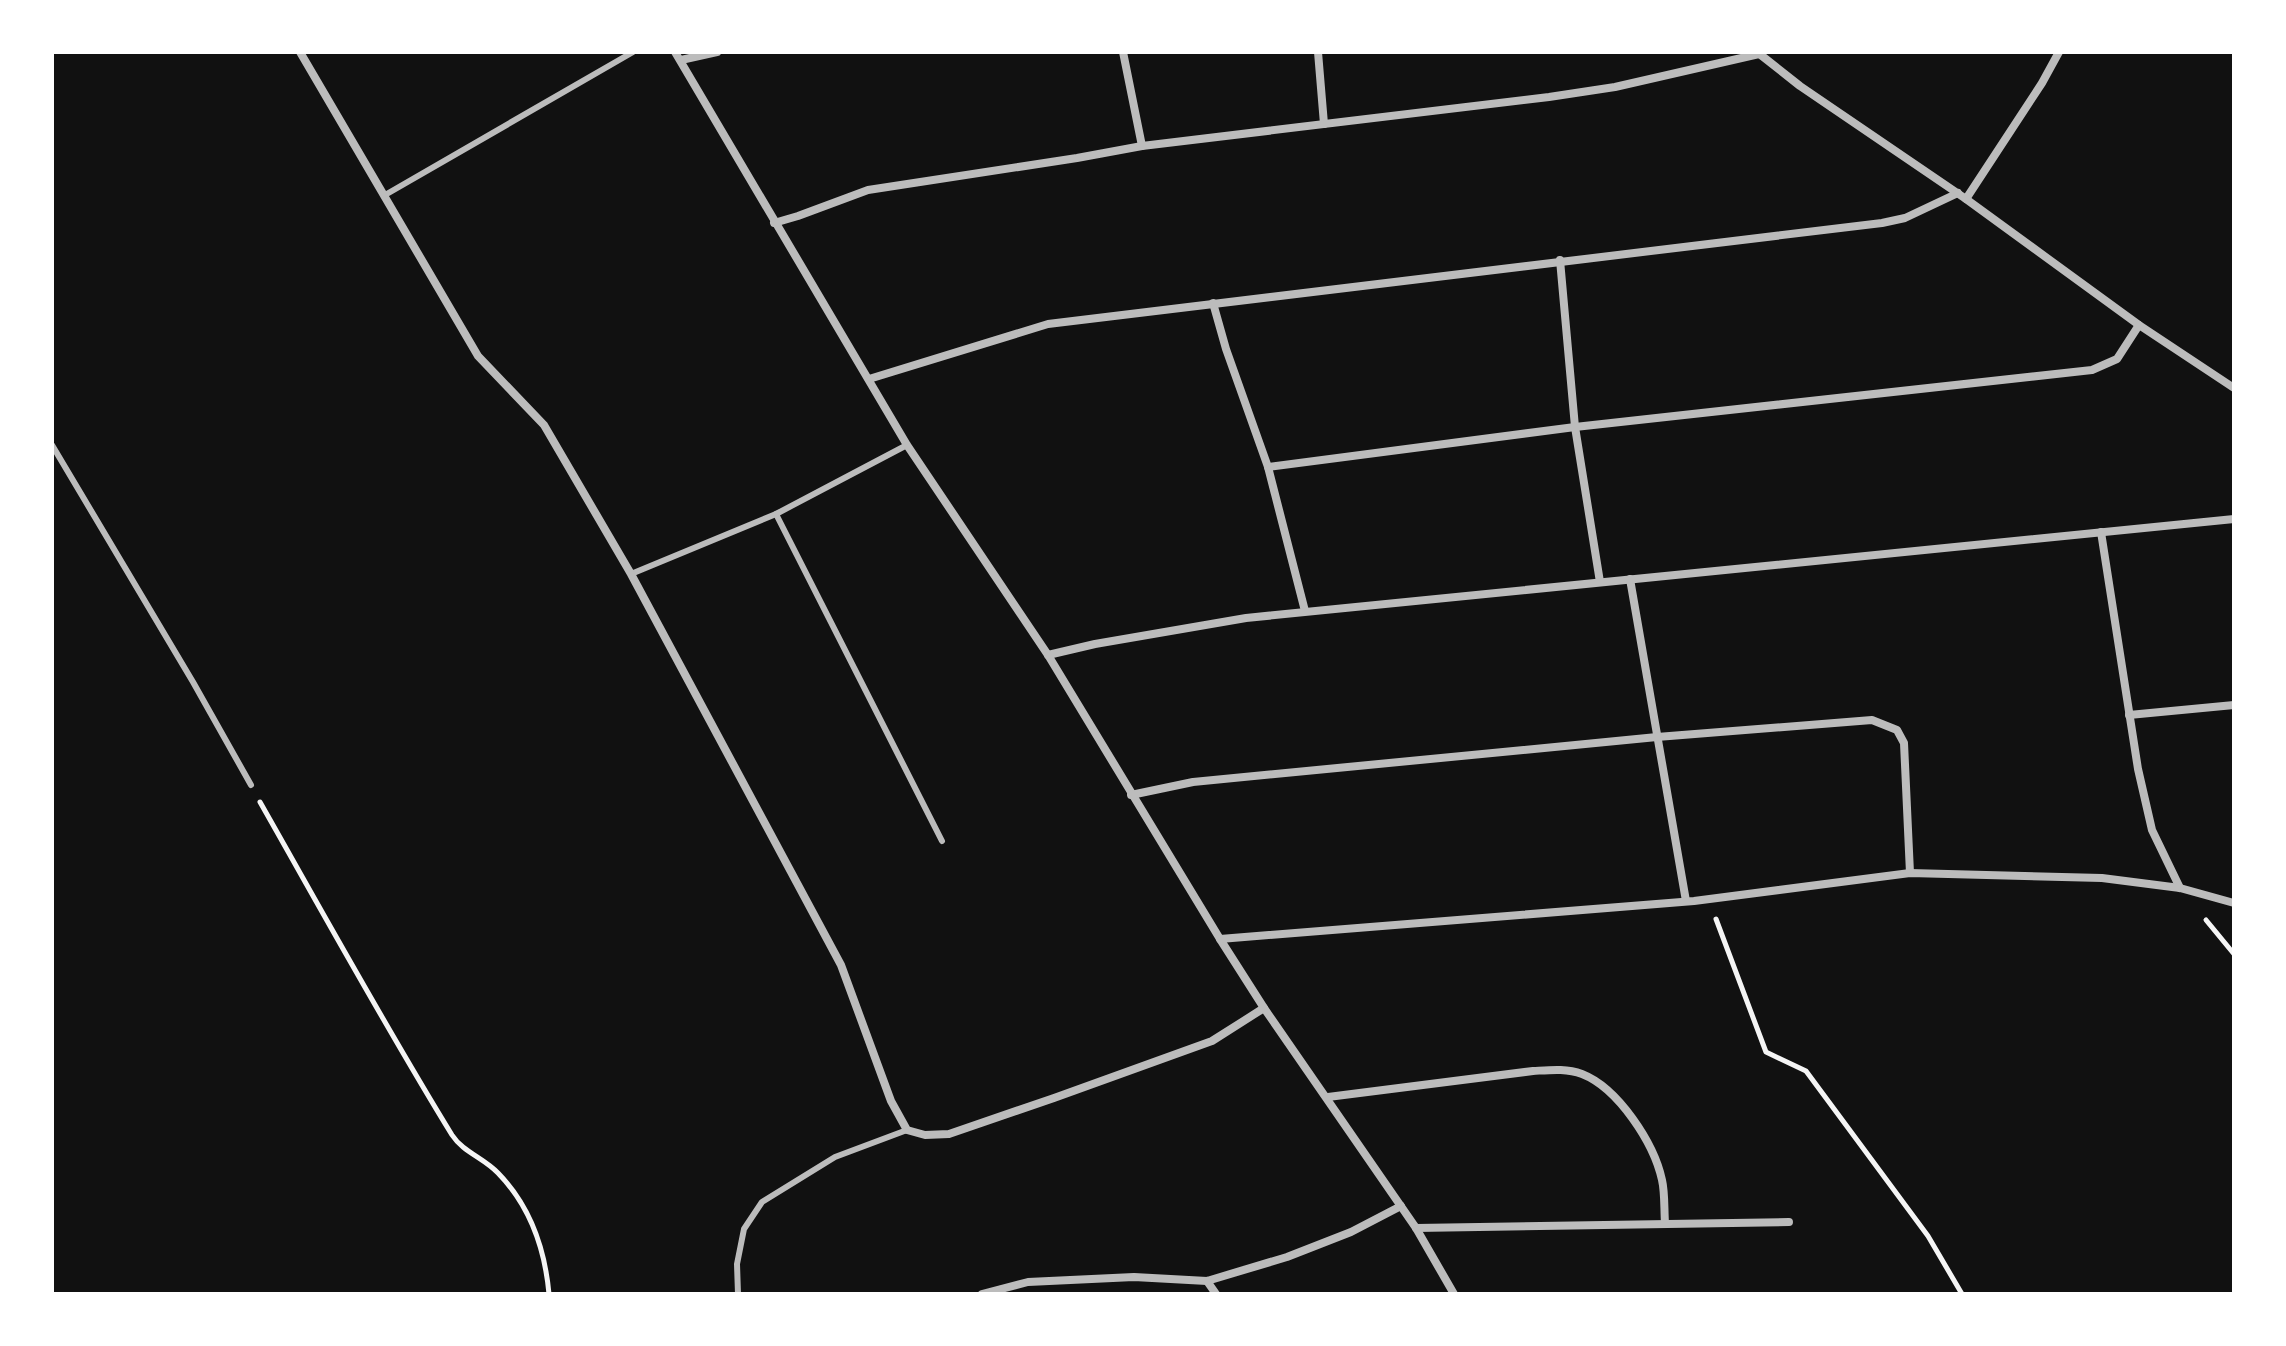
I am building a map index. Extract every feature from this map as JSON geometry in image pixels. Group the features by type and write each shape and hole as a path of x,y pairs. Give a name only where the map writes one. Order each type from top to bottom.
{"street":[{"path":"300,52 478,356 544,425 631,574 841,965 891,1101 907,1130 925,1135 949,1134 1212,1041 1264,1008"},
{"path":"675,52 907,445 1048,655 1264,1008 1416,1228 1454,1294"},
{"path":"681,60 717,52"},
{"path":"1123,52 1142,146"},
{"path":"1318,52 1324,124"},
{"path":"869,379 1048,324 1560,260 1680,249 1905,218 1962,196 2042,83 2059,52"},
{"path":"774,223 868,190 1142,146 1615,87 1758,53 1800,86 1962,196 2139,325 2234,388"},
{"path":"1560,260 1575,427 1600,582"},
{"path":"1213,303 1268,467 1305,611"},
{"path":"1268,467 1575,427 2092,370 2117,359 2139,325"},
{"path":"1048,655 1246,618 1305,611 2234,519"},
{"path":"2101,532 2129,715 2152,830 2180,888"},
{"path":"1630,579 1686,901"},
{"path":"2129,715 2234,705"},
{"path":"1131,795 1193,782 1657,737 1872,720 1897,730 1904,743 1910,873"},
{"path":"1220,939 1708,899 1910,873 2102,878 2180,888 2234,903"},
{"path":"1328,1097 1533,1071 1562,1069 1584,1074 1606,1091 1642,1130 1662,1180 1665,1223"},
{"path":"982,1294 1028,1282 1134,1277 1207,1281 1287,1257 1351,1232 1401,1206"},
{"path":"1416,1228 1789,1222"},
{"path":"1207,1281 1216,1294"}],"lane":[{"path":"385,195 633,52"},
{"path":"52,445 251,785"},
{"path":"631,574 776,514 907,445"},
{"path":"776,514 942,841"},
{"path":"738,1294 737,1264 744,1229 762,1202 835,1157 907,1130"}],"path":[{"path":"251,785 457,1143 498,1173 528,1214 546,1260 549,1294"},
{"path":"1708,899 1766,1052 1806,1071 1928,1236 1962,1294"}]}
